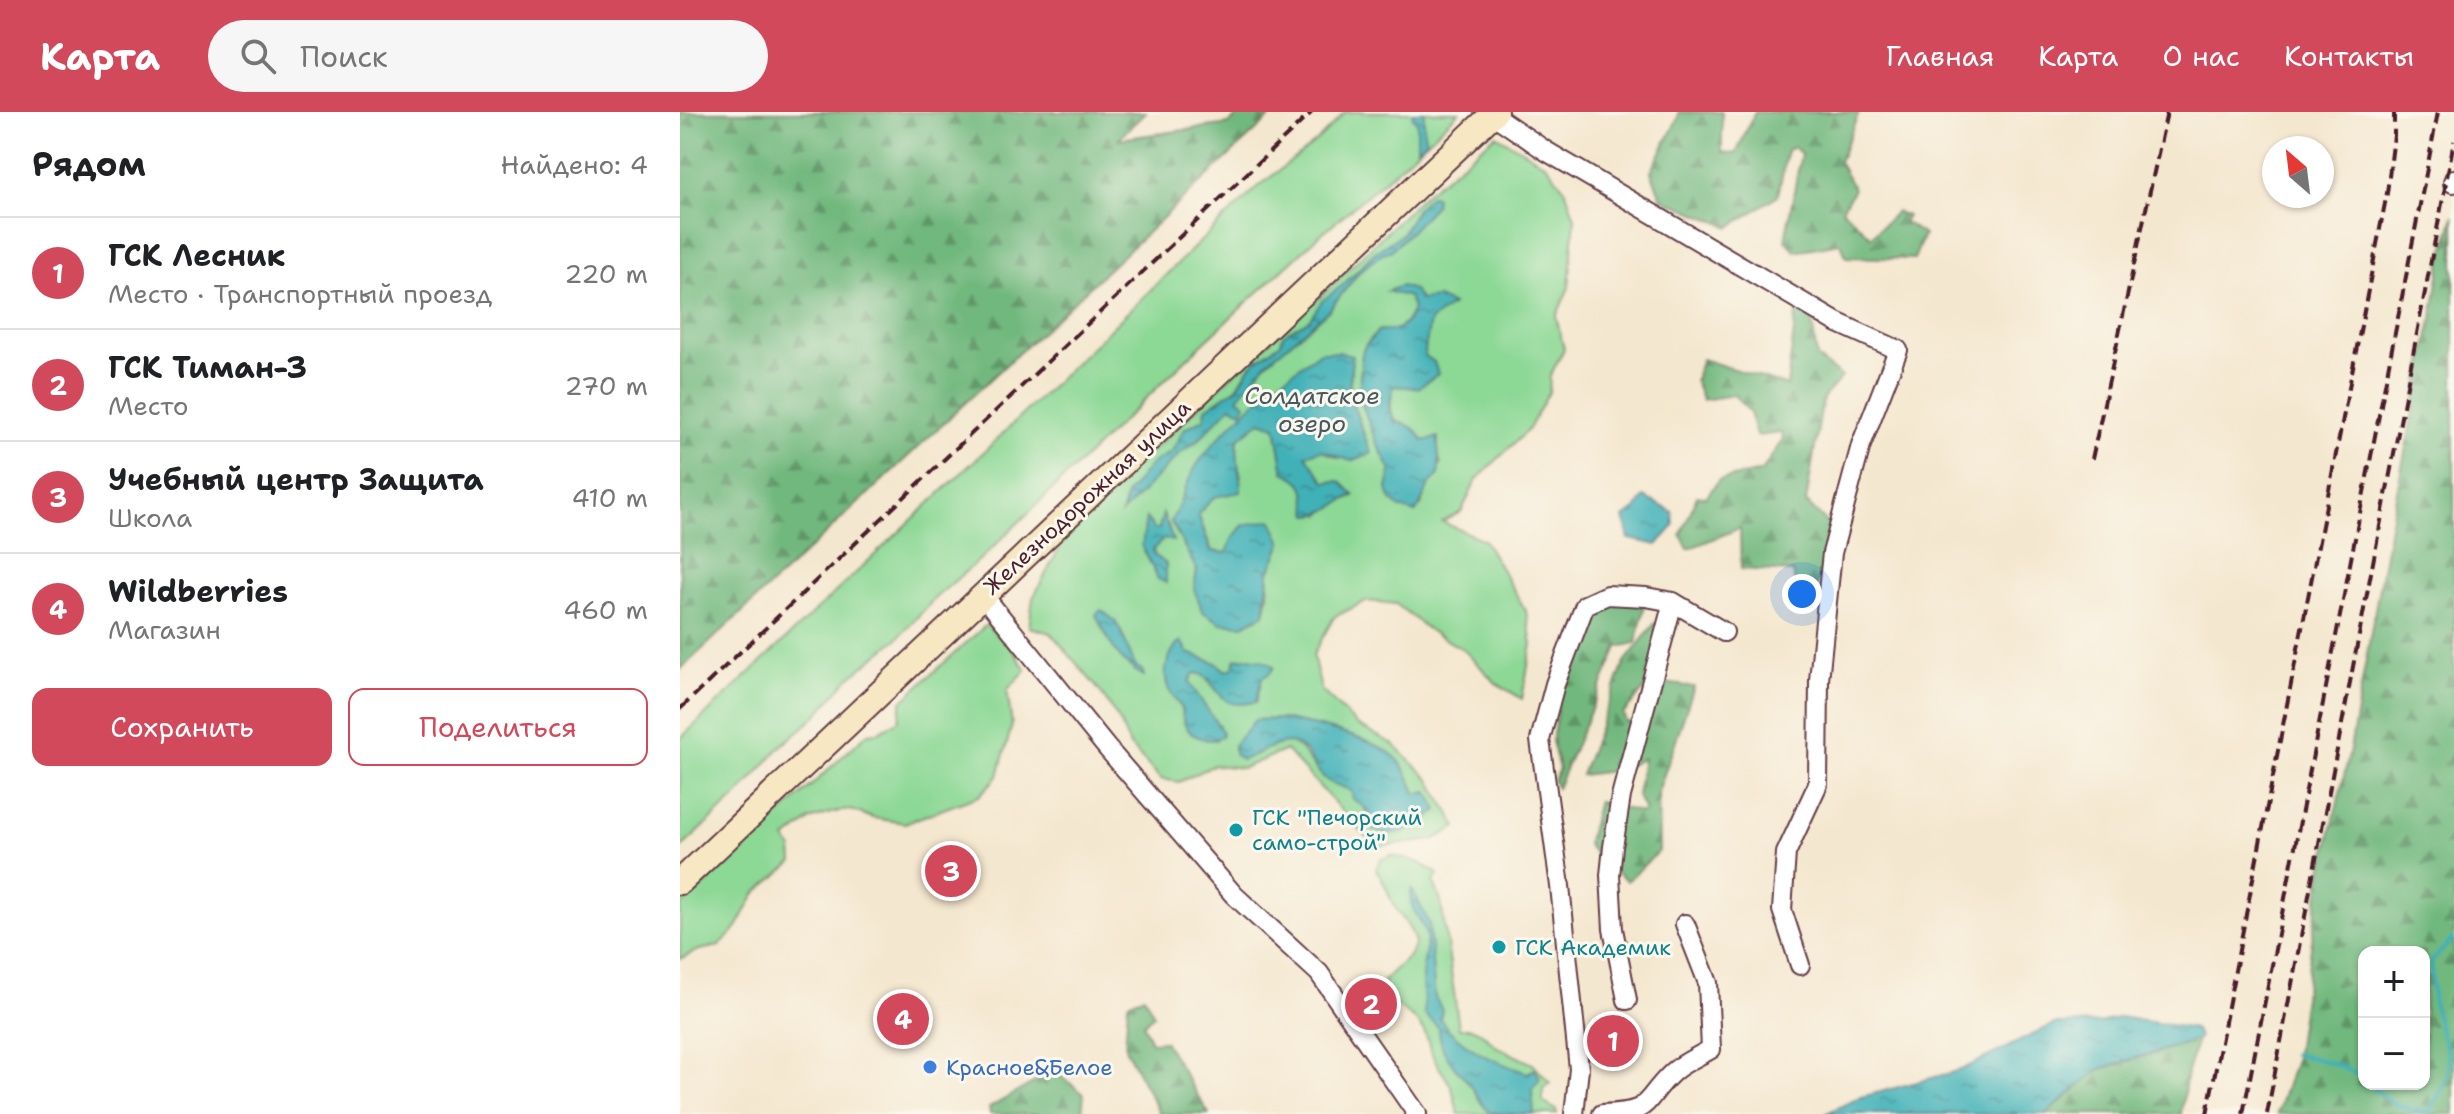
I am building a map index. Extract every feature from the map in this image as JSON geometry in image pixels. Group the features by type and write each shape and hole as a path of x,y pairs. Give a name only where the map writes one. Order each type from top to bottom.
{"main road":[{"name":"Железнодорожная улица","path":"680,882 1494,113"}],"street":[{"path":"1494,113 1546,151 1836,322 1898,350 1861,445 1832,553 1819,680 1818,784 1786,853 1782,910 1800,965"},
{"path":"983,595 1107,748 1234,895 1319,973 1417,1114"},
{"path":"1574,1114 1579,1069 1560,886 1540,740 1555,684 1585,605 1607,595 1673,602 1724,632"},
{"path":"1627,1000 1611,902 1610,875 1616,819 1673,602"},
{"path":"1602,1114 1631,1113 1645,1105 1674,1071 1711,1049 1708,983 1685,924"}],"green space":[{"path":"680,112 1146,112 1118,139 1229,124 1242,112 1276,112 680,670"},
{"path":"1345,112 1459,112 1203,343 985,555 936,597 897,639 849,678 816,716 780,747 739,794 680,849 680,739 989,447 1207,235 1258,187 1318,140"},
{"path":"1678,112 1722,112 1722,152 1736,154 1755,112 1859,112 1839,162 1854,189 1842,209 1871,237 1896,212 1907,216 1904,222 1924,235 1914,259 1846,257 1841,243 1795,251 1785,240 1801,154 1794,147 1787,150 1778,195 1730,227 1662,199 1651,172 1678,118"},
{"path":"1496,135 1545,164 1565,189 1575,218 1569,287 1556,317 1564,349 1550,376 1549,392 1529,429 1477,479 1461,512 1442,522 1484,540 1526,611 1532,644 1522,699 1496,683 1463,649 1430,631 1396,604 1366,601 1334,617 1313,655 1321,690 1357,725 1393,744 1430,780 1457,827 1433,840 1375,847 1286,750 1243,768 1214,765 1179,782 1161,779 1130,746 1119,720 1099,690 1051,633 1029,627 1033,598 1070,528 1321,296 1425,194","holes":["1435,205 1392,250 1383,253 1360,271 1329,310 1266,363 1198,441 1181,452 1122,512 1127,494 1173,450 1184,429 1205,418 1206,408 1237,388 1251,365 1281,343 1283,335 1309,320 1322,302 1374,253 1402,234 1418,207","1414,290 1420,300 1451,306 1430,320 1424,355 1437,374 1418,388 1393,386 1391,398 1392,414 1400,425 1424,441 1438,438 1441,464 1428,483 1421,506 1387,489 1391,471 1359,396 1365,346 1379,330 1392,330 1404,325 1413,309 1409,297 1389,291","1320,352 1352,356 1349,394 1371,454 1338,458 1321,450 1305,455 1325,482 1354,496 1320,515 1306,499 1301,481 1284,472 1276,426 1261,421 1238,439 1236,459 1241,476 1198,514 1212,551 1228,553 1232,539 1282,543 1269,572 1264,614 1243,625 1221,623 1194,589 1197,570 1171,522 1193,472 1209,449 1238,418","1161,520 1168,524 1170,533 1153,549 1154,555 1166,564 1165,582 1158,579 1142,546 1150,523 1154,530 1159,529","1100,623 1121,632 1135,666 1144,675 1122,659","1185,646 1188,653 1216,663 1226,671 1233,668 1236,659 1261,660 1270,673 1262,677 1256,702 1240,703 1229,701 1206,677 1194,673 1189,682 1211,719 1219,725 1216,740 1204,739 1188,720 1175,694 1168,659","1281,719 1350,736 1382,751 1396,762 1411,781 1425,822 1393,834 1380,833 1373,830 1355,793 1325,778 1297,746 1282,743 1255,755 1255,720"]},
{"path":"2454,216 2454,1114 2277,1114 2295,1060 2322,870 2349,755 2390,526 2442,257"},
{"path":"1805,312 1812,319 1817,358 1842,377 1823,398 1806,502 1830,526 1814,601 1797,595 1793,572 1741,569 1740,528 1688,549 1681,535 1697,496 1706,497 1719,480 1762,471 1783,439 1781,433 1756,436 1750,412 1734,395 1702,400 1695,380 1702,359 1787,386 1796,314"},
{"path":"1620,600 1645,604 1636,643 1618,647 1557,788 1553,781 1559,769 1552,741 1560,693 1597,606"},
{"path":"1655,623 1661,630 1648,685 1623,714 1626,722 1634,723 1658,682 1694,687 1658,792 1659,851 1627,881 1599,859 1587,844 1598,801 1641,813 1645,810 1637,796 1643,758 1620,770 1581,775 1625,662"},
{"path":"986,625 1009,645 1026,670 1007,690 1012,725 998,776 979,796 905,823 873,818 851,810 810,820 786,839 792,849 793,862 755,894 736,929 719,946 699,950 680,959 680,907 868,733 879,732 899,720 902,701"},
{"path":"1391,855 1420,863 1438,874 1434,882 1441,902 1459,1028 1471,1028 1482,1033 1497,1047 1533,1064 1550,1083 1543,1088 1543,1102 1557,1114 1459,1114 1452,1088 1435,1060 1424,1031 1388,997 1385,990 1383,981 1410,955 1415,943 1376,870 1380,860"},
{"path":"1144,996 1154,1015 1143,1024 1151,1042 1164,1041 1209,1114 1160,1114 1125,1048 1128,1003"},
{"path":"2197,1040 2187,1072 2181,1114 2046,1114 2100,1069"},
{"path":"1054,1071 1084,1094 1082,1114 990,1114 989,1108"}],"water":[{"path":"1412,112 1424,112 1427,140 1417,149 1417,122"},
{"path":"1430,196 1436,197 1435,205 1414,228 1392,250 1383,253 1360,271 1329,310 1266,363 1238,398 1246,404 1242,411 1231,406 1122,513 1127,494 1151,464 1173,450 1184,429 1205,418 1206,408 1237,388 1252,364 1281,343 1283,335 1309,320 1322,301 1344,284 1374,253 1402,234 1418,207"},
{"path":"1401,286 1414,290 1420,300 1438,298 1452,305 1430,321 1424,355 1434,362 1438,374 1418,388 1393,386 1389,408 1394,422 1412,427 1424,441 1438,437 1438,476 1430,484 1415,513 1400,508 1390,499 1387,489 1391,471 1359,396 1365,346 1379,330 1400,327 1413,309 1409,297 1387,291"},
{"name":"Солдатское озеро","path":"1320,352 1352,355 1349,394 1371,454 1351,461 1321,450 1306,455 1325,482 1340,481 1354,495 1326,511 1309,515 1302,484 1284,472 1276,426 1261,421 1238,439 1241,492 1214,497 1198,514 1211,551 1227,553 1232,539 1243,525 1272,520 1282,543 1269,572 1264,614 1243,625 1221,623 1203,612 1194,589 1197,570 1171,521 1193,472 1209,449 1270,389"},
{"path":"1644,497 1673,512 1674,526 1657,545 1629,539 1624,518 1637,508"},
{"path":"1163,514 1173,541 1164,539 1153,549 1154,555 1166,564 1166,583 1158,579 1142,546 1146,518 1154,529 1159,529"},
{"path":"1101,610 1114,620 1135,666 1142,670 1144,676 1126,664 1115,650 1096,615"},
{"path":"1181,641 1188,653 1216,663 1226,671 1233,668 1236,659 1240,658 1261,660 1274,667 1262,678 1256,702 1246,703 1229,702 1209,680 1194,673 1189,682 1222,731 1222,737 1217,739 1205,739 1190,732 1183,721 1181,707 1168,688 1167,662"},
{"path":"1281,719 1361,739 1389,752 1403,767 1416,793 1428,792 1438,810 1408,830 1382,833 1373,830 1368,810 1353,799 1351,791 1324,778 1298,746 1290,743 1274,746 1242,760 1234,754 1234,745 1255,720"},
{"path":"1412,889 1429,923 1435,997 1442,1010 1440,1019 1457,1038 1479,1052 1527,1073 1535,1069 1540,1079 1532,1089 1534,1114 1490,1112 1445,1054 1439,1028 1424,1014 1422,975 1426,936 1411,902"},
{"path":"2120,1017 2194,1029 2199,1036 2197,1040 2100,1069 2046,1114 1825,1114 1858,1098 1961,1070 2054,1024 2101,1023"}],"waterway":[{"path":"2427,1114 2444,1084 2449,1063 2434,1004 2432,961 2454,938"},
{"path":"2293,1054 2321,1060 2358,1075"},
{"path":"2377,1090 2412,1110 2429,1110"}],"railway":[{"path":"680,709 1312,112"},
{"path":"2092,459 2167,112"},
{"path":"2207,1114 2387,193 2394,112"},
{"path":"2243,1114 2438,112"},
{"path":"2267,1114 2454,141"}],"place":[{"name":"ГСК \"Печорский само-строй\"","path":"1236,830"},
{"name":"Учебный центр Защита","path":"951,871"},
{"name":"ГСК Академик","path":"1499,947"},
{"name":"ГСК Тиман-3","path":"1371,1004"},
{"name":"Wildberries","path":"903,1019"},
{"name":"ГСК Лесник","path":"1613,1041"},
{"name":"Красное&Белое","path":"930,1067"}]}
